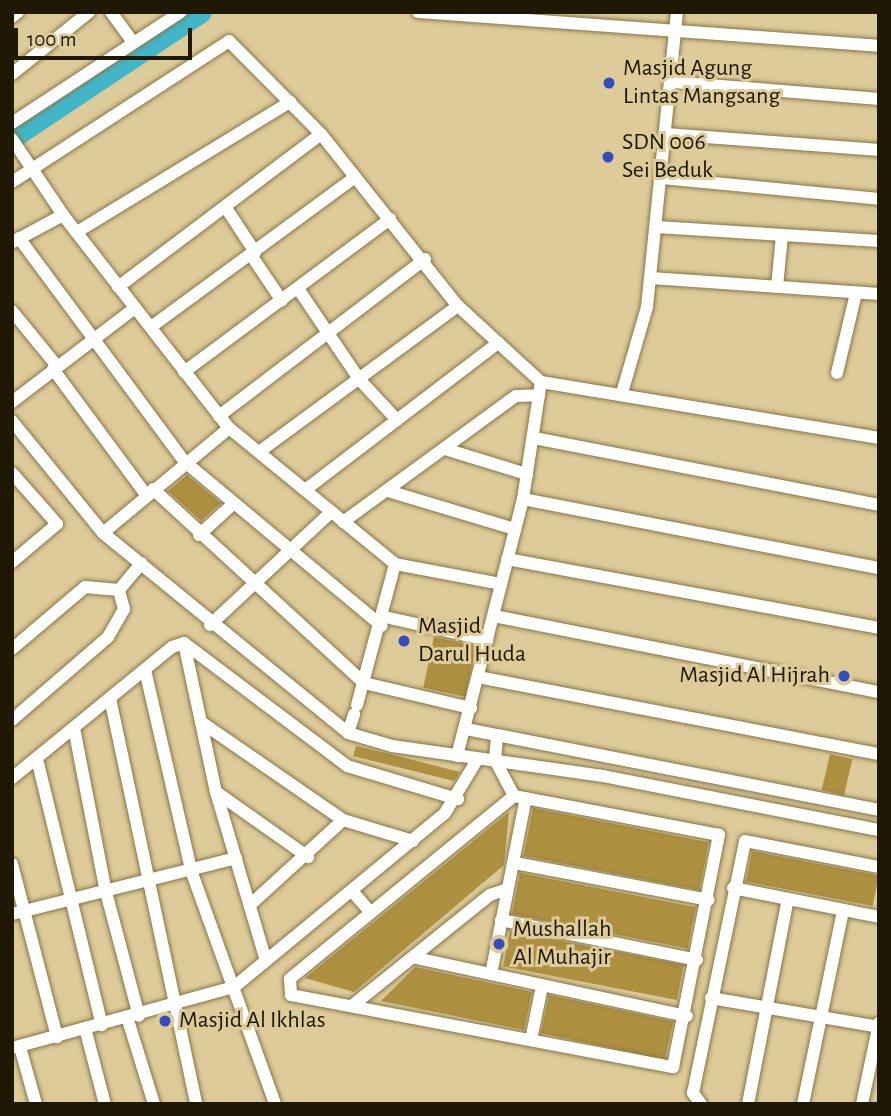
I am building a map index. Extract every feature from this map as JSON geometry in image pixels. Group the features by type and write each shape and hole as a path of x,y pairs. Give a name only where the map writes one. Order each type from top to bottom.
{"street":[{"path":"12,17 18,12"},
{"path":"12,74 89,12"},
{"path":"111,12 134,42"},
{"path":"12,123 181,12"},
{"path":"418,12 879,46"},
{"path":"622,393 647,307 673,82 677,12"},
{"path":"12,183 229,41 321,134 425,259 458,306 498,343 540,388 523,499 457,756"},
{"path":"673,82 879,99"},
{"path":"77,232 290,102"},
{"path":"118,287 321,134"},
{"path":"666,134 879,150"},
{"path":"12,139 63,215 229,428 396,564 501,584"},
{"path":"151,327 355,177"},
{"path":"662,178 879,199"},
{"path":"226,208 282,301"},
{"path":"63,215 16,240 184,462 289,549 384,622 487,640"},
{"path":"184,372 299,290 390,219"},
{"path":"657,227 879,241"},
{"path":"777,287 782,235"},
{"path":"219,416 425,259"},
{"path":"650,284 777,287 879,294"},
{"path":"299,290 359,379 397,420"},
{"path":"837,373 856,293"},
{"path":"259,452 458,306"},
{"path":"12,402 135,308"},
{"path":"12,311 150,493 364,683 471,708"},
{"path":"305,490 498,343"},
{"path":"343,522 516,396 540,388 622,393 879,438"},
{"path":"12,421 103,533 142,563 211,625 348,733 497,765 879,830"},
{"path":"103,533 184,462 229,428"},
{"path":"534,438 879,505"},
{"path":"445,449 527,474"},
{"path":"12,473 57,524 13,561"},
{"path":"388,491 515,529"},
{"path":"523,499 879,568"},
{"path":"199,535 234,503"},
{"path":"211,625 331,512"},
{"path":"506,559 879,628"},
{"path":"119,590 142,563"},
{"path":"348,733 384,622 396,564"},
{"path":"12,649 85,586 119,590"},
{"path":"12,720 108,637 124,609 119,590"},
{"path":"494,617 879,692"},
{"path":"12,778 145,670 184,643"},
{"path":"184,643 216,792 266,961"},
{"path":"184,643 347,766 458,799"},
{"path":"145,670 191,873 234,987 272,1103"},
{"path":"478,677 879,754"},
{"path":"110,698 196,1104"},
{"path":"201,722 343,820 413,841"},
{"path":"74,728 106,892 153,1104"},
{"path":"466,729 879,810"},
{"path":"497,735 497,765 505,783 520,797 719,835 687,1016 667,1069 531,1040 291,995 286,988 370,912 520,797"},
{"path":"37,759 67,902 102,1025"},
{"path":"36,1104 15,1046 134,1018 234,987 413,841 458,799 477,760"},
{"path":"216,792 308,857"},
{"path":"491,974 507,888 515,863 520,797"},
{"path":"250,905 308,857 343,820"},
{"path":"701,1104 692,1093 733,888 748,840 879,867"},
{"path":"17,913 191,873 236,858"},
{"path":"515,863 709,900"},
{"path":"12,864 17,913 57,1037"},
{"path":"353,1005 416,958 490,895 507,888"},
{"path":"733,888 879,917"},
{"path":"352,891 370,912"},
{"path":"748,1104 788,900"},
{"path":"803,1104 843,911"},
{"path":"501,920 697,960"},
{"path":"416,958 687,1016"},
{"path":"531,1040 542,986"},
{"path":"711,998 878,1026 862,1104"},
{"path":"85,1028 105,1104"}],"building":[{"path":"187,475 221,503 201,521 168,491"},
{"path":"434,637 476,646 465,697 423,688"},
{"path":"356,746 460,772 454,781 353,756"},
{"path":"830,754 852,759 844,795 822,790"},
{"path":"533,808 709,842 699,890 524,856"},
{"path":"509,812 504,865 354,992 305,978"},
{"path":"752,851 879,876 873,906 746,881"},
{"path":"520,873 696,907 688,948 512,914"},
{"path":"510,931 684,965 677,1000 503,966"},
{"path":"415,967 532,992 524,1030 381,1001"},
{"path":"549,995 673,1021 665,1060 541,1033"}],"waterway":[{"path":"12,138 201,12"}],"place":[{"name":"Masjid Agung Lintas Mangsang","path":"609,83"},
{"name":"SDN 006 Sei Beduk","path":"608,157"},
{"name":"Masjid Darul Huda","path":"404,641"},
{"name":"Masjid Al Hijrah","path":"844,676"},
{"name":"Mushallah Al Muhajir","path":"499,944"},
{"name":"Masjid Al Ikhlas","path":"165,1021"}]}
